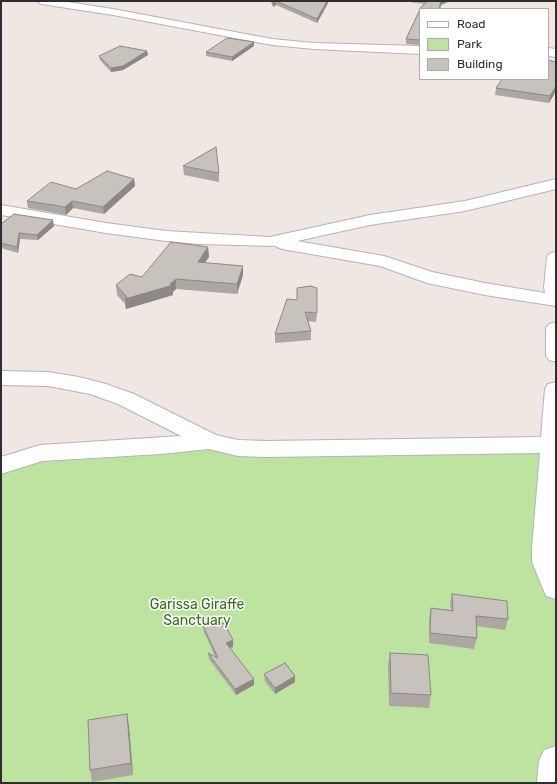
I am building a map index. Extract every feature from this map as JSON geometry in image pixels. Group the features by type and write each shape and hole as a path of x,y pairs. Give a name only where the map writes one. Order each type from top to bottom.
{"street":[{"path":"41,1 113,12 272,42 314,46 419,50"},
{"path":"270,242 370,220 465,206 556,184"},
{"path":"1,210 106,228 166,236 270,242 384,261 427,277 485,289 556,300"},
{"path":"556,257 553,286 556,296"},
{"path":"556,328 556,356"},
{"path":"1,378 48,379 98,389 126,399 209,441 238,448 266,449 554,445"},
{"path":"556,389 554,445 545,548 546,562 556,588"},
{"path":"1,466 40,453 161,446 209,441"},
{"path":"554,783 556,760"}],"green space":[{"name":"Garissa Giraffe Sanctuary","path":"556,445 556,783 1,783 1,466 60,451"}],"building":[{"path":"276,1 327,1 317,19"},
{"path":"428,1 441,1 439,8 420,8"},
{"path":"419,11 419,40 406,39"},
{"path":"227,38 254,42 232,57 206,52"},
{"path":"120,46 147,51 123,66 111,68 99,56"},
{"path":"549,60 556,62 556,86 550,96 496,88 501,80 549,80"},
{"path":"216,147 219,173 183,166"},
{"path":"107,171 134,179 103,207 72,201 65,207 27,201 51,182 76,189"},
{"path":"14,214 53,220 37,235 19,233 17,247 1,243 1,224"},
{"path":"171,242 208,247 198,262 243,266 237,284 176,279 170,284 173,285 125,299 127,297 116,285 130,274 142,277"},
{"path":"310,286 317,288 317,313 305,312 311,331 275,334 287,299 297,300 297,288"},
{"path":"452,594 507,601 508,619 476,616 477,638 430,633 431,608 453,611"},
{"path":"210,622 214,627 224,623 233,640 226,643 254,679 235,689 208,653 218,658 203,626"},
{"path":"390,653 428,655 431,695 391,693"},
{"path":"285,663 295,676 275,688 264,674"},
{"path":"127,714 131,763 90,770 88,720"}]}
